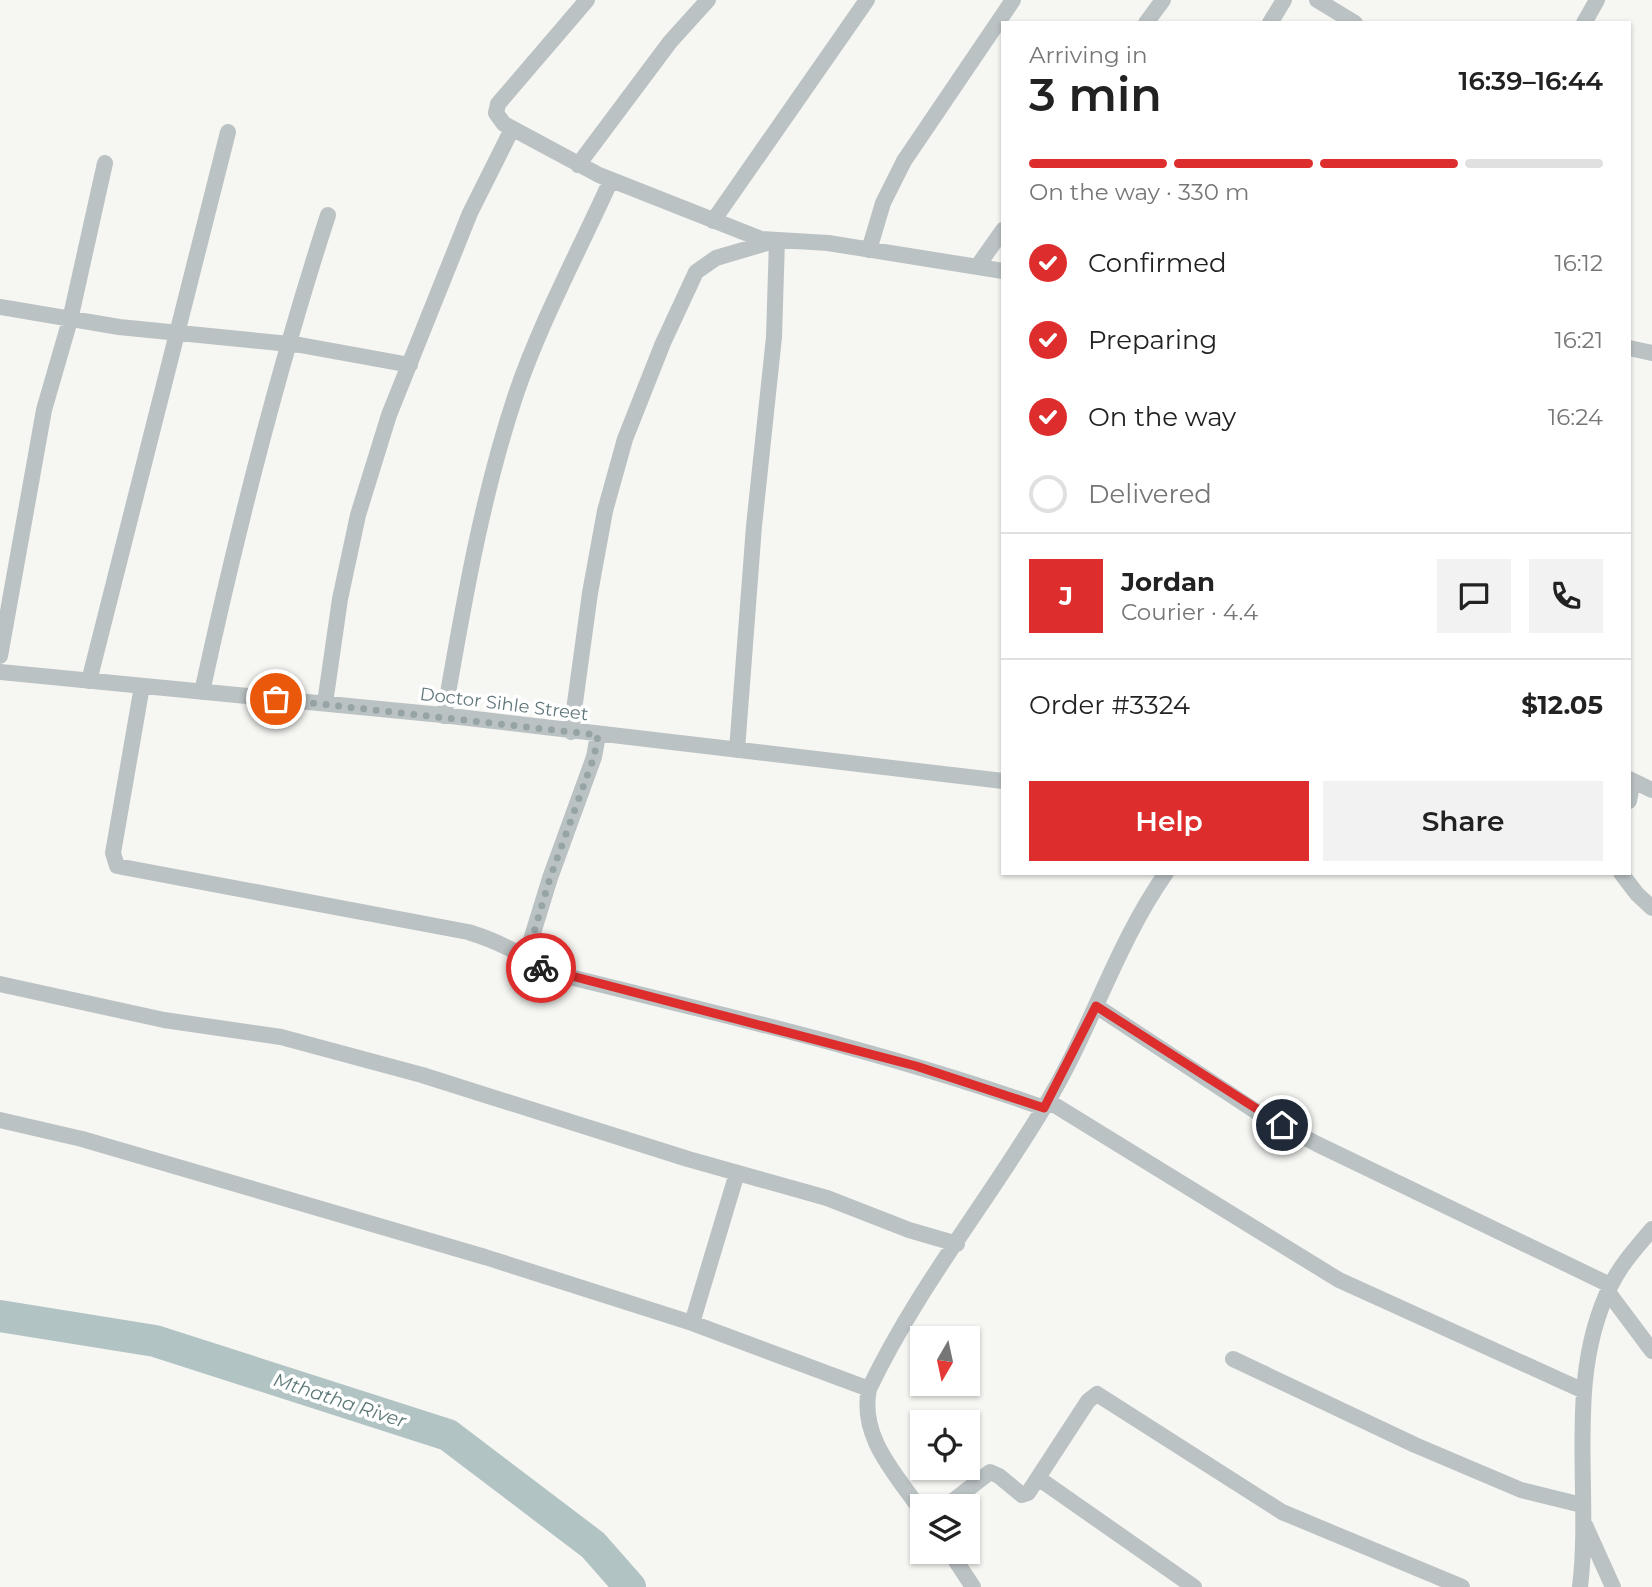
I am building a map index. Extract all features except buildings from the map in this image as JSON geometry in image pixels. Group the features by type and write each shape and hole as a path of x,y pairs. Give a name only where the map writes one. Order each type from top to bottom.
{"street":[{"path":"587,0 498,104 498,119 578,165 750,236 806,240 1001,271"},
{"path":"578,165 640,79 708,0"},
{"path":"713,221 867,0"},
{"path":"869,250 883,204 904,161 1013,0"},
{"path":"1147,21 1163,0"},
{"path":"1271,21 1284,0"},
{"path":"1317,0 1351,21"},
{"path":"1585,21 1597,0"},
{"path":"325,703 340,599 358,515 389,415 470,213 512,128"},
{"path":"89,681 228,132"},
{"path":"0,656 40,430 71,320 105,163"},
{"path":"444,716 476,538 505,429 530,356 611,180"},
{"path":"202,692 286,344 328,215"},
{"path":"977,267 1001,233"},
{"path":"571,732 590,593 605,511 625,439 663,343 696,272 716,258 777,240"},
{"path":"737,750 754,526 774,337 777,240"},
{"path":"0,307 71,320 177,334 286,344 410,365"},
{"path":"1631,348 1652,353"},
{"path":"0,690 1,672"},
{"name":"Doctor Sihle Street","path":"1,672 325,703 1001,781"},
{"path":"142,686 113,853 117,866 468,932 496,940 527,956 545,971 841,1045 1046,1105 1339,1280 1584,1391"},
{"path":"527,956 550,878 591,765 598,735"},
{"path":"1631,780 1652,790"},
{"path":"910,1494 881,1452 868,1427 865,1406 869,1389 1046,1105 1165,875"},
{"path":"1623,875 1652,908"},
{"path":"0,984 152,1018 281,1037 422,1075 737,1174 827,1198 909,1230 957,1244"},
{"path":"1096,1006 1257,1112 1609,1288 1652,1350"},
{"path":"0,1120 82,1139 485,1257 692,1323 869,1389"},
{"path":"692,1323 737,1174"},
{"path":"1580,1587 1584,1522 1584,1391 1590,1351 1609,1288 1623,1263 1652,1229"},
{"path":"1233,1359 1521,1490 1582,1505"},
{"path":"962,1494 990,1472 1022,1495 1028,1493 1088,1401 1100,1395 1282,1513 1462,1587"},
{"path":"1038,1478 1194,1587"},
{"path":"1584,1522 1613,1587"},
{"path":"958,1564 973,1587"}],"waterway":[{"name":"Mthatha River","path":"0,1316 155,1341 448,1435 593,1545 630,1587"}],"way so far":[{"path":"276,699 442,715 598,735 594,757 550,878 527,956 541,968"}],"route":[{"path":"541,968 916,1066 1044,1108 1096,1006 1223,1086 1257,1112 1282,1125"}]}
